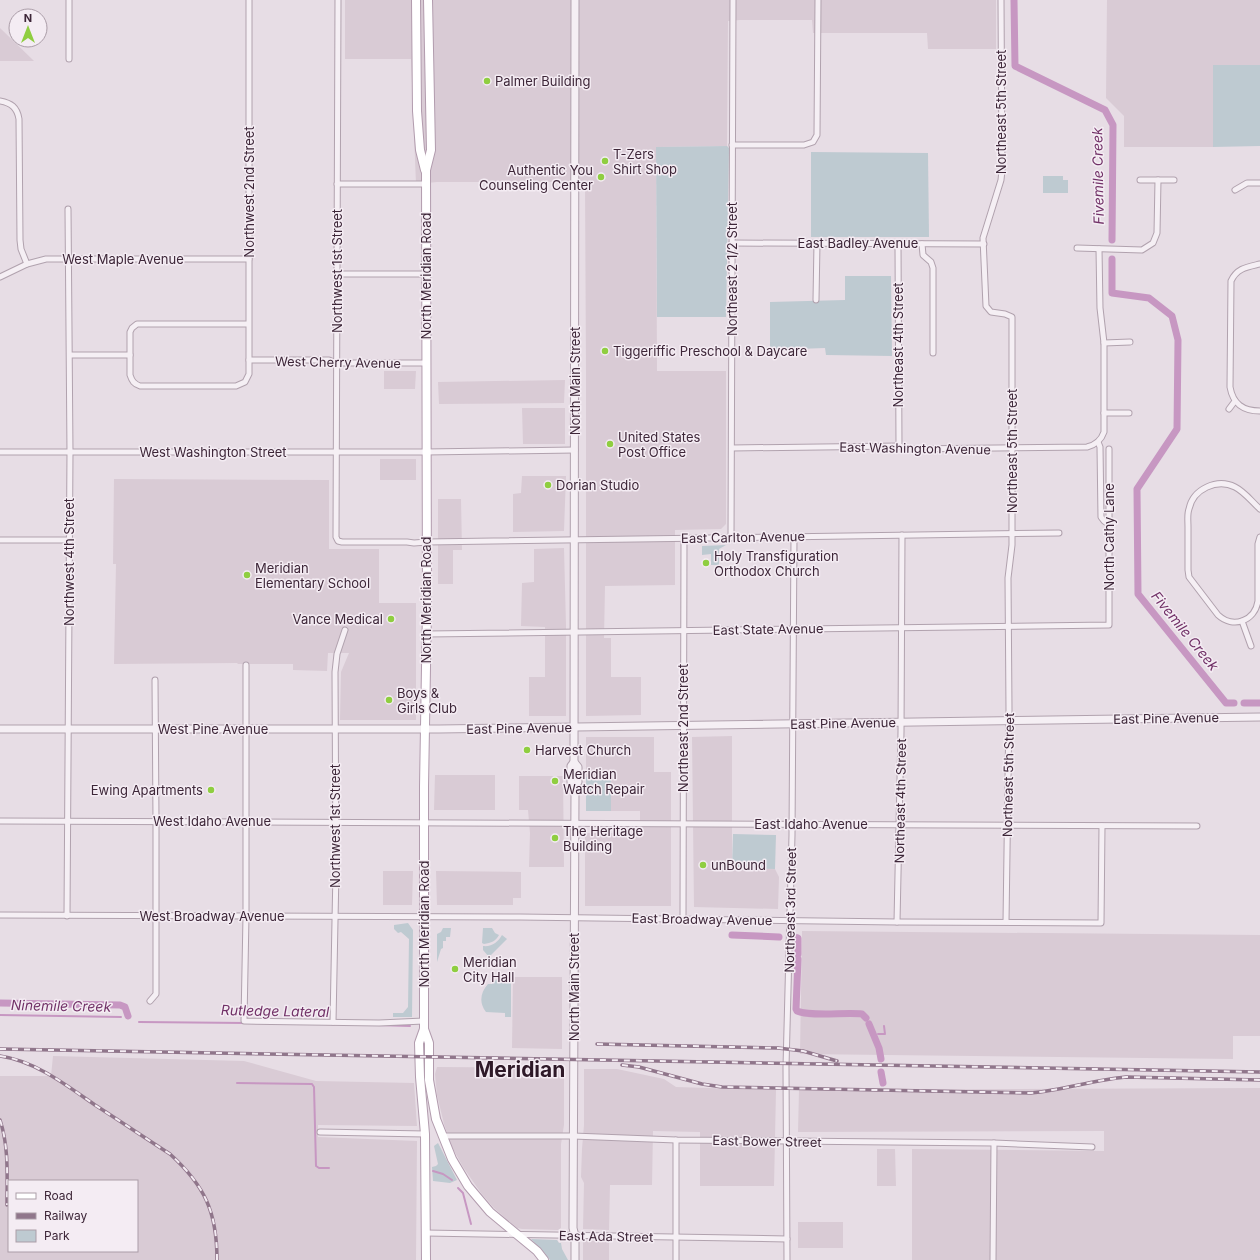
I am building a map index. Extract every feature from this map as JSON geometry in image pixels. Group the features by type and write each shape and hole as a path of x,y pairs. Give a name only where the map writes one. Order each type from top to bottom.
{"main road":[{"name":"North Meridian Road","path":"416,0 416,88 418,125 420,150 426,170"},
{"name":"North Meridian Road","path":"428,0 431,150 426,170 427,634 424,822 424,1025 429,1043 429,1080 436,1119 442,1136 452,1159 468,1186 490,1212 518,1235 544,1260"},
{"name":"North Meridian Road","path":"424,1025 419,1043 420,1077 425,1134 426,1260"}],"street":[{"path":"69,0 69,59"},
{"name":"Northwest 2nd Street","path":"130,355 130,375 134,382 140,386 236,386 245,382 249,374 248,0"},
{"name":"Northwest 1st Street","path":"338,0 336,363 336,537 338,541"},
{"name":"North Main Street","path":"575,0 575,632 574,762 571,766 571,782 575,786 572,1228 575,1236 575,1260"},
{"name":"Northeast 2 1/2 Street","path":"732,538 733,0"},
{"path":"732,145 804,145 813,142 817,135 818,0"},
{"name":"Northeast 5th Street","path":"1002,0 1002,170 1001,180 984,238 984,244 986,306 991,312 1005,314 1012,318 1012,545 1008,578 1009,721 1006,922"},
{"path":"0,100 8,102 15,107 19,118 20,240 21,249 27,264"},
{"path":"1140,180 1174,180"},
{"path":"1077,248 1142,250 1153,243 1158,233 1158,180"},
{"path":"1235,190 1247,183 1260,183"},
{"path":"337,184 426,184"},
{"name":"Northwest 4th Street","path":"67,916 67,729 70,452 68,209"},
{"name":"East Badley Avenue","path":"732,243 984,244"},
{"path":"816,300 817,243"},
{"name":"Northeast 4th Street","path":"898,244 899,446"},
{"path":"922,244 923,255 931,262 933,268 933,354"},
{"path":"1099,249 1100,308 1104,343 1104,432 1103,436 1098,442 1100,447 1101,517 1109,524"},
{"name":"West Maple Avenue","path":"0,276 27,264 46,259 249,259"},
{"path":"1260,264 1239,270 1234,274 1231,281 1230,387 1235,401 1240,406 1246,410 1260,411"},
{"path":"337,274 427,274"},
{"path":"70,355 130,355 130,332 137,324 249,324"},
{"path":"1104,343 1130,342"},
{"name":"West Cherry Avenue","path":"249,360 329,360 336,363 427,363"},
{"path":"1229,409 1235,401"},
{"path":"1104,413 1130,413"},
{"name":"East Washington Avenue","path":"732,448 899,446 909,449 1086,447 1098,442"},
{"name":"North Cathy Lane","path":"1109,449 1109,625"},
{"path":"426,452 575,450"},
{"name":"West Washington Street","path":"0,452 426,452"},
{"path":"1260,509 1241,491 1234,487 1220,484 1206,487 1194,496 1188,510 1189,577 1218,615 1223,620 1230,623 1242,621 1254,614 1257,608 1258,544 1260,536"},
{"name":"East Carlton Avenue","path":"338,541 414,543 1059,533"},
{"name":"Northeast 4th Street","path":"898,922 902,535"},
{"name":"Northeast 3rd Street","path":"787,1260 786,1067 794,724 794,537"},
{"name":"Northeast 2nd Street","path":"683,918 684,538"},
{"path":"0,540 69,540"},
{"path":"1242,621 1251,646"},
{"name":"East State Avenue","path":"427,634 1109,625"},
{"name":"Northwest 1st Street","path":"333,1022 336,823 335,672 337,654 345,630"},
{"path":"246,665 246,916 244,1021 424,1025"},
{"path":"150,1001 156,994 155,680"},
{"name":"East Pine Avenue","path":"425,729 1260,717"},
{"name":"West Pine Avenue","path":"0,729 425,729"},
{"name":"West Idaho Avenue","path":"0,821 246,821 336,823 424,822"},
{"name":"East Idaho Avenue","path":"424,822 1197,826"},
{"name":"East Broadway Avenue","path":"424,917 683,918 898,922 1101,922 1102,826"},
{"name":"West Broadway Avenue","path":"0,916 424,917"},
{"path":"320,1132 425,1134"},
{"name":"East Bower Street","path":"442,1136 573,1136 676,1140 994,1143 1092,1147"},
{"path":"676,1140 676,1260"},
{"path":"993,1260 994,1143"},
{"name":"East Ada Street","path":"426,1233 787,1239"}],"shaded area":[{"path":"345,0 996,0 996,49 928,49 927,33 813,33 812,20 728,21 727,146 656,147 657,371 726,371 726,524 721,529 675,530 675,585 605,586 604,638 611,638 611,677 641,677 641,715 586,716 585,182 437,182 416,184 411,59 345,59"},
{"path":"1107,0 1260,0 1260,65 1213,65 1213,147 1124,147 1124,116 1106,98"},
{"path":"0,28 8,36 8,48 21,48 34,61 0,61"},
{"path":"384,371 416,371 415,389 384,389"},
{"path":"565,380 564,403 439,404 438,382"},
{"path":"522,408 565,408 565,444 523,444"},
{"path":"380,459 416,459 416,480 380,480"},
{"path":"522,476 566,476 564,531 513,532 513,494 521,493"},
{"name":"Meridian Elementary School","path":"114,479 329,480 329,549 379,549 379,603 416,603 416,720 340,720 341,672 349,653 328,653 327,671 293,670 293,664 114,664 116,564 113,564"},
{"path":"438,499 461,499 462,550 453,550 453,584 438,584"},
{"path":"564,548 566,716 529,716 529,677 545,677 545,627 521,626 522,583 534,582 534,549"},
{"path":"732,736 732,868 775,869 779,877 778,909 694,907 692,737"},
{"path":"586,737 654,737 654,772 671,772 671,906 585,906 585,833 640,833 640,811 611,811 611,777 586,777"},
{"path":"435,775 495,775 495,810 434,810"},
{"path":"519,776 563,776 564,867 529,867 530,833 528,810 519,810"},
{"path":"383,871 413,871 412,905 383,905"},
{"path":"436,871 521,872 521,898 513,898 513,905 437,905"},
{"path":"802,931 1260,935 1260,1036 1233,1036 1233,1059 800,1054"},
{"path":"513,977 562,977 562,1049 512,1048"},
{"path":"53,1056 244,1061 316,1081 414,1083 417,1126 318,1125 318,1137 417,1141 416,1260 0,1260 0,1076 51,1076"},
{"path":"437,1067 563,1068 564,1125 561,1144 561,1228 558,1230 517,1228 494,1208 481,1193 463,1167 452,1147 444,1124 437,1095 435,1074"},
{"path":"584,1069 617,1069 664,1079 676,1087 776,1090 774,1186 700,1186 700,1132 653,1131 652,1185 610,1185 609,1230 583,1229 584,1183 581,1177 584,1125"},
{"path":"1260,1088 1260,1260 912,1260 912,1149 1104,1151 1104,1131 798,1132 799,1090"},
{"path":"877,1149 895,1149 896,1186 877,1186"},
{"path":"798,1222 843,1222 843,1248 798,1248"},
{"path":"583,1241 609,1241 609,1260 583,1260"}],"green space":[{"path":"1213,65 1260,65 1260,146 1213,147"},
{"path":"727,146 729,148 726,317 657,317 656,147"},
{"path":"811,152 928,153 929,237 811,237"},
{"path":"1043,176 1063,176 1063,180 1068,180 1068,193 1043,193"},
{"path":"845,276 891,276 892,356 826,355 825,348 770,350 770,302 845,300"},
{"path":"726,545 719,549 719,565 711,565 711,554 702,555 702,546"},
{"path":"586,777 611,777 611,811 586,811"},
{"path":"733,834 776,835 775,869 732,868"},
{"path":"408,923 413,930 412,1017 393,1017 393,1013 403,1013 408,1007 409,939 401,932 398,933 394,929 394,925"},
{"path":"443,928 451,928 450,937 446,937 446,941 443,941 443,948 441,949 437,962 437,934 441,932"},
{"path":"483,928 492,928 495,933 499,935 493,941 484,944 482,943"},
{"path":"502,935 507,939 489,957 483,950 483,946 494,944"},
{"path":"499,977 511,983 511,1017 505,1017 505,1013 486,1012 481,1002 485,987 488,984 492,984"},
{"path":"438,1143 457,1180 450,1183 433,1181 432,1167 438,1164 434,1146"},
{"path":"531,1239 557,1240 561,1243 562,1249 568,1260 550,1260"}],"waterway":[{"name":"Fivemile Creek","path":"1014,0 1015,66 1105,110 1113,125 1112,240"},
{"name":"Fivemile Creek","path":"1112,259 1112,293 1149,298 1172,316 1178,340 1177,429 1137,489 1138,594 1226,703 1234,703"},
{"name":"Fivemile Creek","path":"1244,703 1260,703"},
{"path":"732,935 779,937"},
{"path":"795,937 798,938 798,954"},
{"path":"798,959 797,1011 811,1014 862,1014 866,1018"},
{"name":"Rutledge Lateral","path":"0,1003 120,1005 125,1007 128,1016"},
{"name":"Ninemile Creek","path":"0,1015 121,1017"},
{"name":"Rutledge Lateral","path":"139,1022 245,1023"},
{"path":"869,1024 879,1048 881,1059"},
{"name":"Rutledge Lateral","path":"377,1025 410,1026"},
{"path":"878,1034 885,1034 884,1026"},
{"path":"881,1072 883,1083"},
{"name":"Ninemile Creek","path":"237,1083 312,1084 314,1087 316,1166 319,1168 329,1168"},
{"name":"Ninemile Creek","path":"433,1171 443,1174 452,1180"},
{"name":"Ninemile Creek","path":"458,1188 463,1193 471,1224"}],"railway":[{"path":"597,1044 778,1048 803,1051 837,1061"},
{"path":"0,1049 1260,1072"},
{"path":"0,1056 38,1068 170,1154 192,1177 207,1201 215,1228 217,1260"},
{"path":"622,1065 639,1067 702,1084 722,1087 1031,1093 1126,1077 1260,1080"},
{"path":"0,1120 6,1151 7,1205"}],"place":[{"name":"Palmer Building","path":"487,81"},
{"name":"T-Zers Shirt Shop","path":"605,161"},
{"name":"Authentic You Counseling Center","path":"601,177"},
{"name":"Tiggeriffic Preschool & Daycare","path":"605,351"},
{"name":"United States Post Office","path":"610,444"},
{"name":"Dorian Studio","path":"548,485"},
{"name":"Holy Transfiguration Orthodox Church","path":"706,563"},
{"name":"Meridian Elementary School","path":"247,575"},
{"name":"Vance Medical","path":"391,619"},
{"name":"Boys & Girls Club","path":"389,700"},
{"name":"Harvest Church","path":"527,750"},
{"name":"Meridian Watch Repair","path":"555,781"},
{"name":"Ewing Apartments","path":"211,790"},
{"name":"The Heritage Building","path":"555,838"},
{"name":"unBound","path":"703,865"},
{"name":"Meridian City Hall","path":"455,969"}],"district":[{"name":"Meridian","path":"520,1070"}]}
